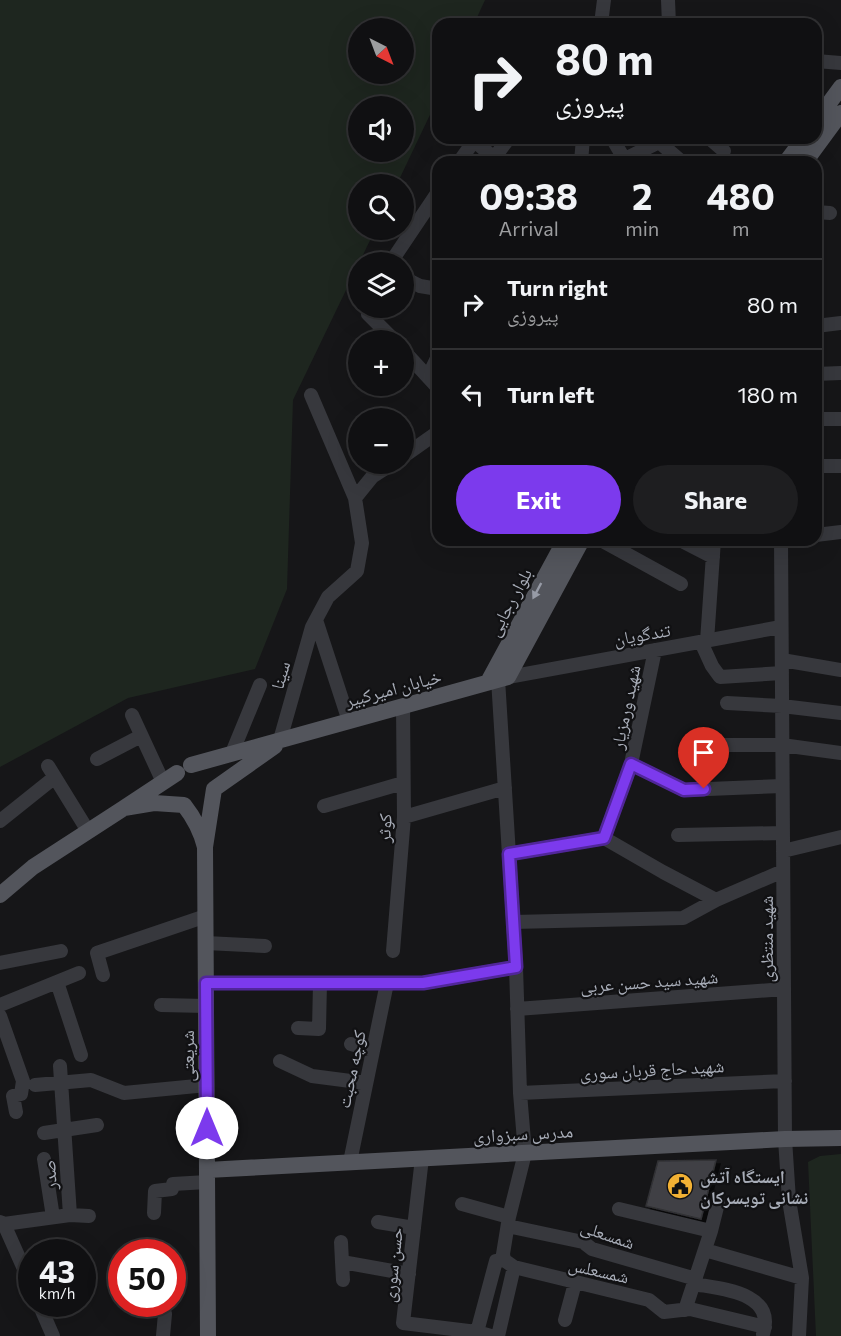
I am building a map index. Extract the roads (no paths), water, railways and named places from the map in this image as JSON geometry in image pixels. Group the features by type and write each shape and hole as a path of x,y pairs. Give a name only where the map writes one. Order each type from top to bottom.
{"main road":[{"path":"822,113 841,87"},
{"path":"822,139 841,113"},
{"name":"بلوار رجایی","path":"498,680 562,546"},
{"name":"بلوار رجایی","path":"498,680 578,546"},
{"name":"خیابان امیرکبیر","path":"124,808 177,774 232,753 498,680"},
{"path":"0,895 33,867 124,808 154,803 195,807 205,803 214,789 284,738"},
{"path":"201,767 210,774 214,789 205,848 194,818 173,794 172,783 177,774 201,767"},
{"name":"شریعتی","path":"205,848 208,1336"},
{"name":"مدرس سبزواری","path":"207,1176 350,1162 785,1138 841,1138"}],"street":[{"path":"602,18 604,0"},
{"path":"668,0 669,18"},
{"path":"822,61 841,63"},
{"path":"480,144 492,156"},
{"path":"633,156 656,144"},
{"path":"666,144 677,156"},
{"path":"716,144 724,151"},
{"path":"399,252 432,211"},
{"path":"822,212 830,213"},
{"path":"414,283 432,288"},
{"path":"373,318 384,330"},
{"path":"822,325 841,323"},
{"path":"414,362 432,381"},
{"path":"428,377 432,369"},
{"path":"822,374 841,374"},
{"name":"سینا","path":"284,738 312,627 328,597 357,571 363,543 355,498 311,395"},
{"path":"822,419 841,419"},
{"path":"414,449 432,436"},
{"path":"822,466 841,466 841,480"},
{"path":"355,498 377,474"},
{"path":"822,534 841,532"},
{"path":"612,546 681,584"},
{"path":"692,546 713,557"},
{"path":"714,546 704,641 712,666 720,677 782,667 841,670"},
{"name":"شهید منتظری","path":"781,546 785,1138 789,1200 802,1278 799,1336"},
{"path":"316,620 349,721"},
{"name":"تندگویان","path":"498,680 781,627"},
{"name":"شهید ورمزیار","path":"604,838 631,764 655,650"},
{"path":"498,680 525,1153 508,1221 503,1254 509,1264 498,1336"},
{"path":"232,753 260,685"},
{"path":"727,704 782,706 841,713"},
{"name":"کوثر","path":"393,951 404,817 403,706"},
{"path":"132,716 141,736 177,774"},
{"path":"97,759 141,736"},
{"path":"723,745 782,745 841,753"},
{"path":"631,764 684,790 782,786"},
{"path":"0,821 51,772 88,831"},
{"path":"324,806 403,783"},
{"path":"404,817 505,788"},
{"path":"678,835 783,833"},
{"path":"783,851 841,837"},
{"path":"509,854 604,838 716,900"},
{"path":"513,922 683,918 716,900 783,871"},
{"path":"103,975 97,953 206,916"},
{"path":"206,943 265,946"},
{"path":"0,963 61,951"},
{"path":"206,983 423,983 516,967"},
{"path":"0,1005 79,973"},
{"path":"57,982 81,1055"},
{"path":"298,1028 319,1029 320,983"},
{"name":"کوچه محبت","path":"350,1162 387,983"},
{"name":"شهید سید حسن عربی","path":"517,1009 784,990"},
{"path":"161,1005 206,1006"},
{"path":"0,1016 22,1081 21,1094 13,1096 16,1112"},
{"path":"351,1044 373,1050"},
{"path":"280,1061 312,1076 366,1083"},
{"name":"صدر","path":"2,1223 70,1215 60,1066"},
{"path":"35,1085 92,1080 124,1093 207,1085"},
{"name":"شهید حاج قربان سوری","path":"520,1093 785,1081"},
{"path":"44,1133 97,1125"},
{"name":"حسن سوری","path":"422,1158 404,1323 477,1332 491,1336"},
{"path":"44,1159 53,1217"},
{"path":"154,1213 155,1191 172,1189 173,1184 207,1176"},
{"path":"685,1310 718,1203"},
{"name":"شمسعلی","path":"462,1204 508,1221 583,1242 592,1249 695,1282 743,1293 759,1305 765,1317 761,1333"},
{"path":"619,1209 711,1231"},
{"path":"70,1215 89,1216"},
{"path":"378,1222 414,1228"},
{"path":"2,1223 18,1257"},
{"path":"341,1242 343,1280"},
{"path":"705,1250 802,1278"},
{"path":"477,1332 496,1260 509,1264"},
{"path":"342,1262 409,1274"},
{"name":"شمسعلس","path":"509,1264 575,1283 649,1300 664,1312 690,1309 761,1333"},
{"path":"565,1320 575,1283"},
{"path":"45,1317 53,1336"},
{"path":"164,1336 165,1317"}],"place":[{"name":"ایستگاه آتش نشانی تویسرکان","path":"680,1186"}]}
